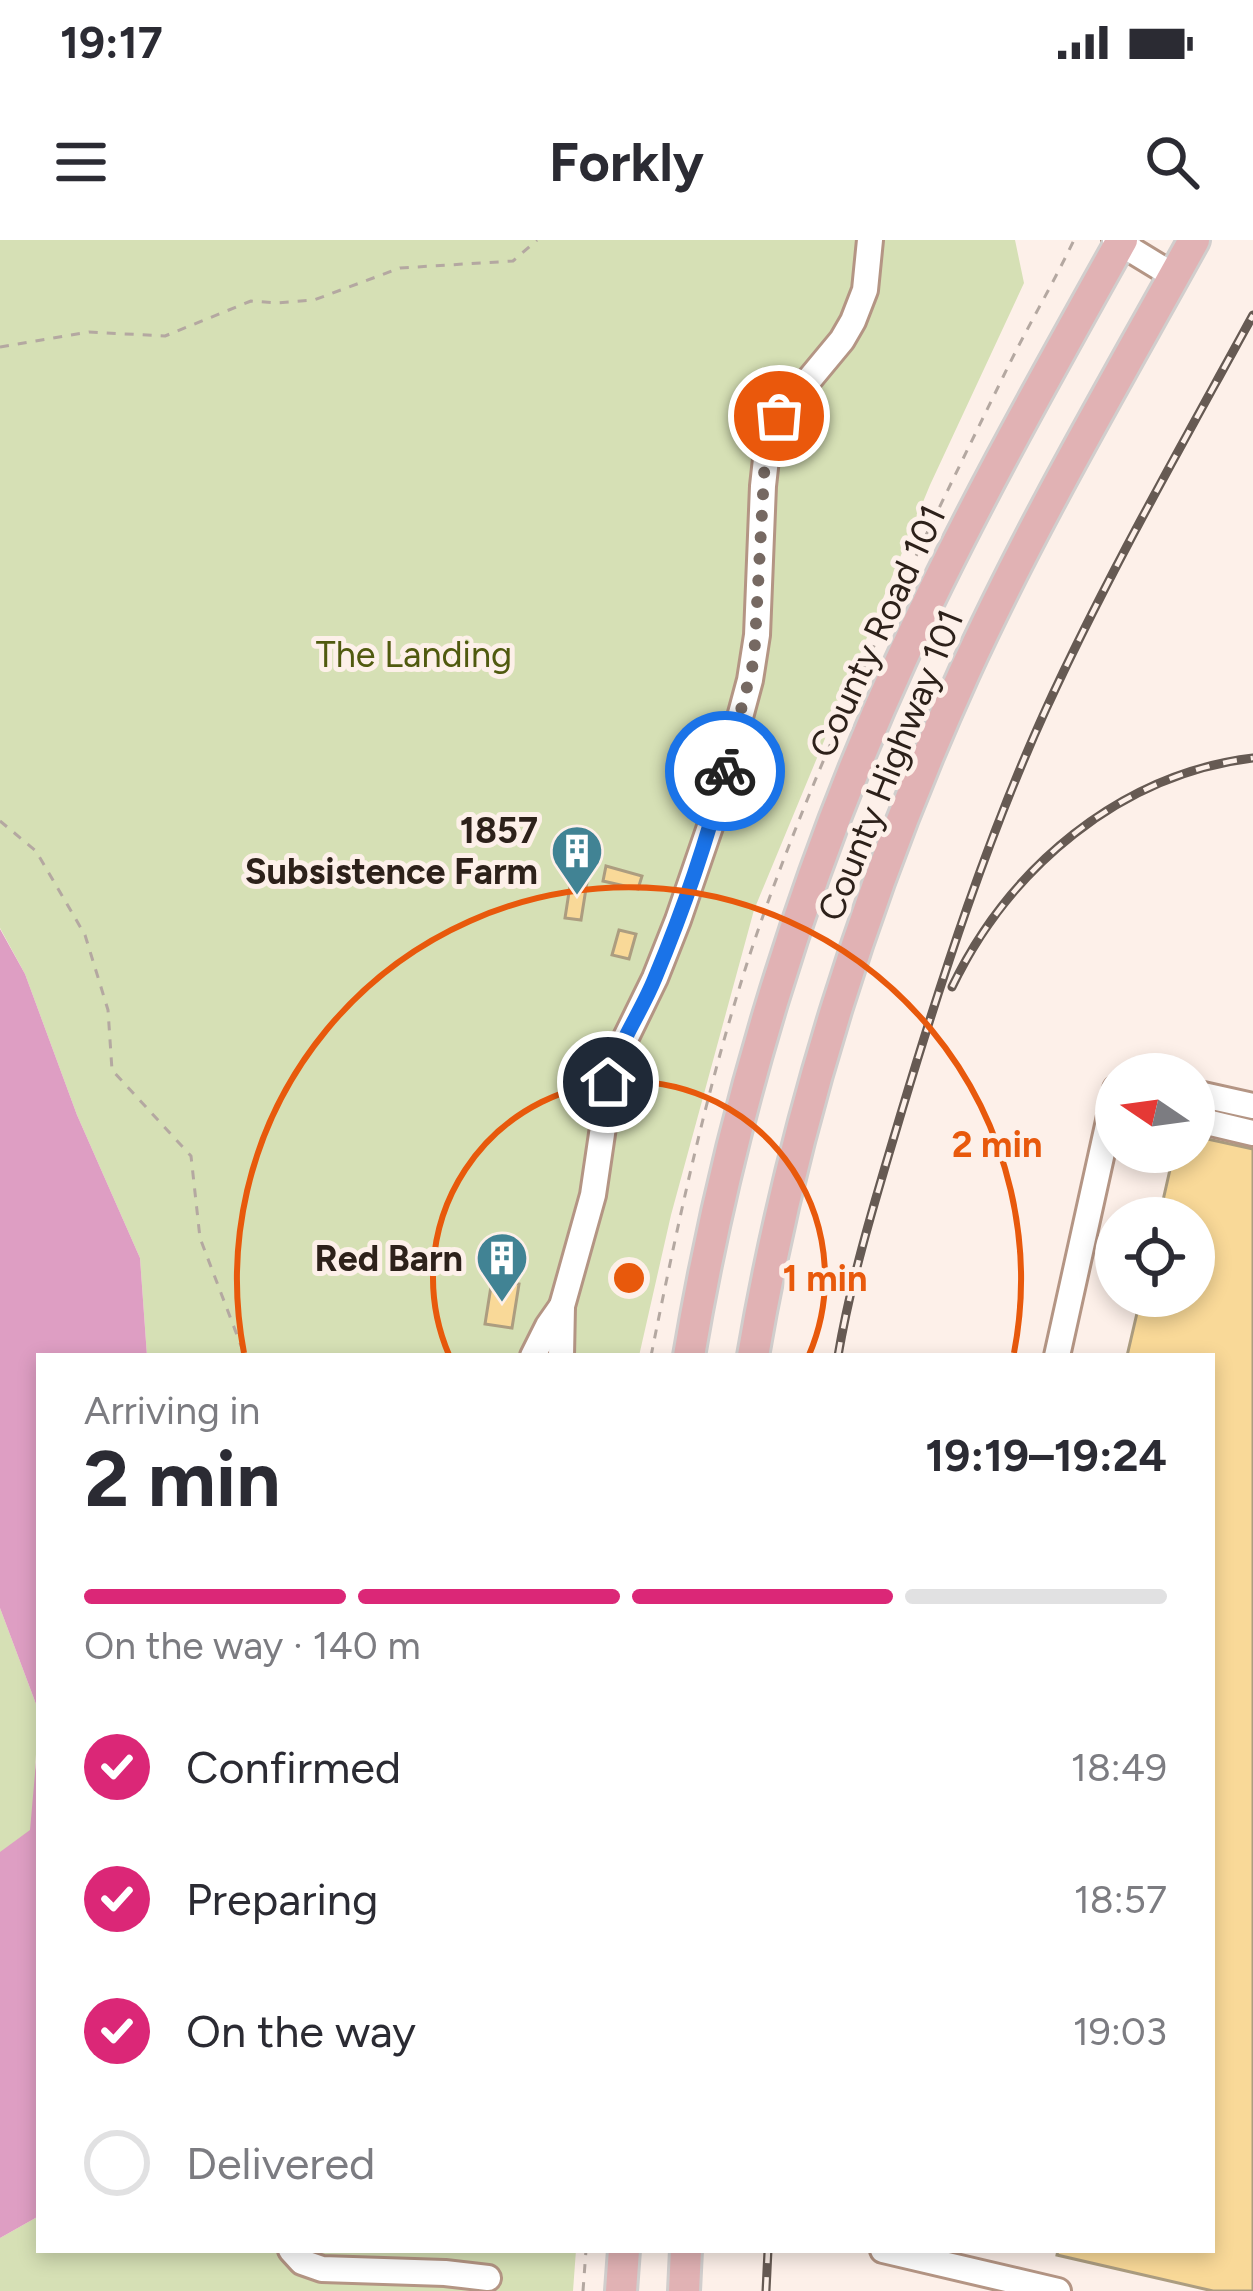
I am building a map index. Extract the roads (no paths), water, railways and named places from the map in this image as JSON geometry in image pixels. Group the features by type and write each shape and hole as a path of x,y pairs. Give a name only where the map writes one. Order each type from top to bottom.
{"main road":[{"name":"County Highway 101","path":"754,1353 783,1205 813,1094 862,932 921,772 1008,582 1194,240"},
{"name":"County Road 101","path":"690,1353 730,1157 762,1038 805,904 871,729 956,546 1119,241"},
{"path":"621,2291 623,2253"},
{"path":"684,2291 686,2253"}],"street":[{"path":"561,1353 562,1306 593,1195 612,1066 678,920 713,818 750,680 768,442 779,416 853,321 865,290 870,240"},
{"path":"1119,241 1174,276"},
{"path":"1215,1098 1253,1106"},
{"path":"1215,1124 1253,1132"},
{"path":"1058,1353 1097,1173"},
{"path":"534,1353 562,1306"},
{"path":"294,2253 302,2262 322,2269 445,2273 488,2284 490,2253"},
{"path":"896,2253 1058,2291"}],"railway":[{"path":"839,1353 858,1263 902,1110 1004,807 1095,609 1253,315"},
{"path":"952,987 1004,903 1074,834 1114,806 1158,784 1253,758"},
{"path":"766,2291 768,2253"}],"place":[{"name":"1857 Subsistence Farm","path":"577,897"},
{"name":"Red Barn","path":"502,1304"}],"park label":[{"name":"The Landing","path":"414,654"}]}
